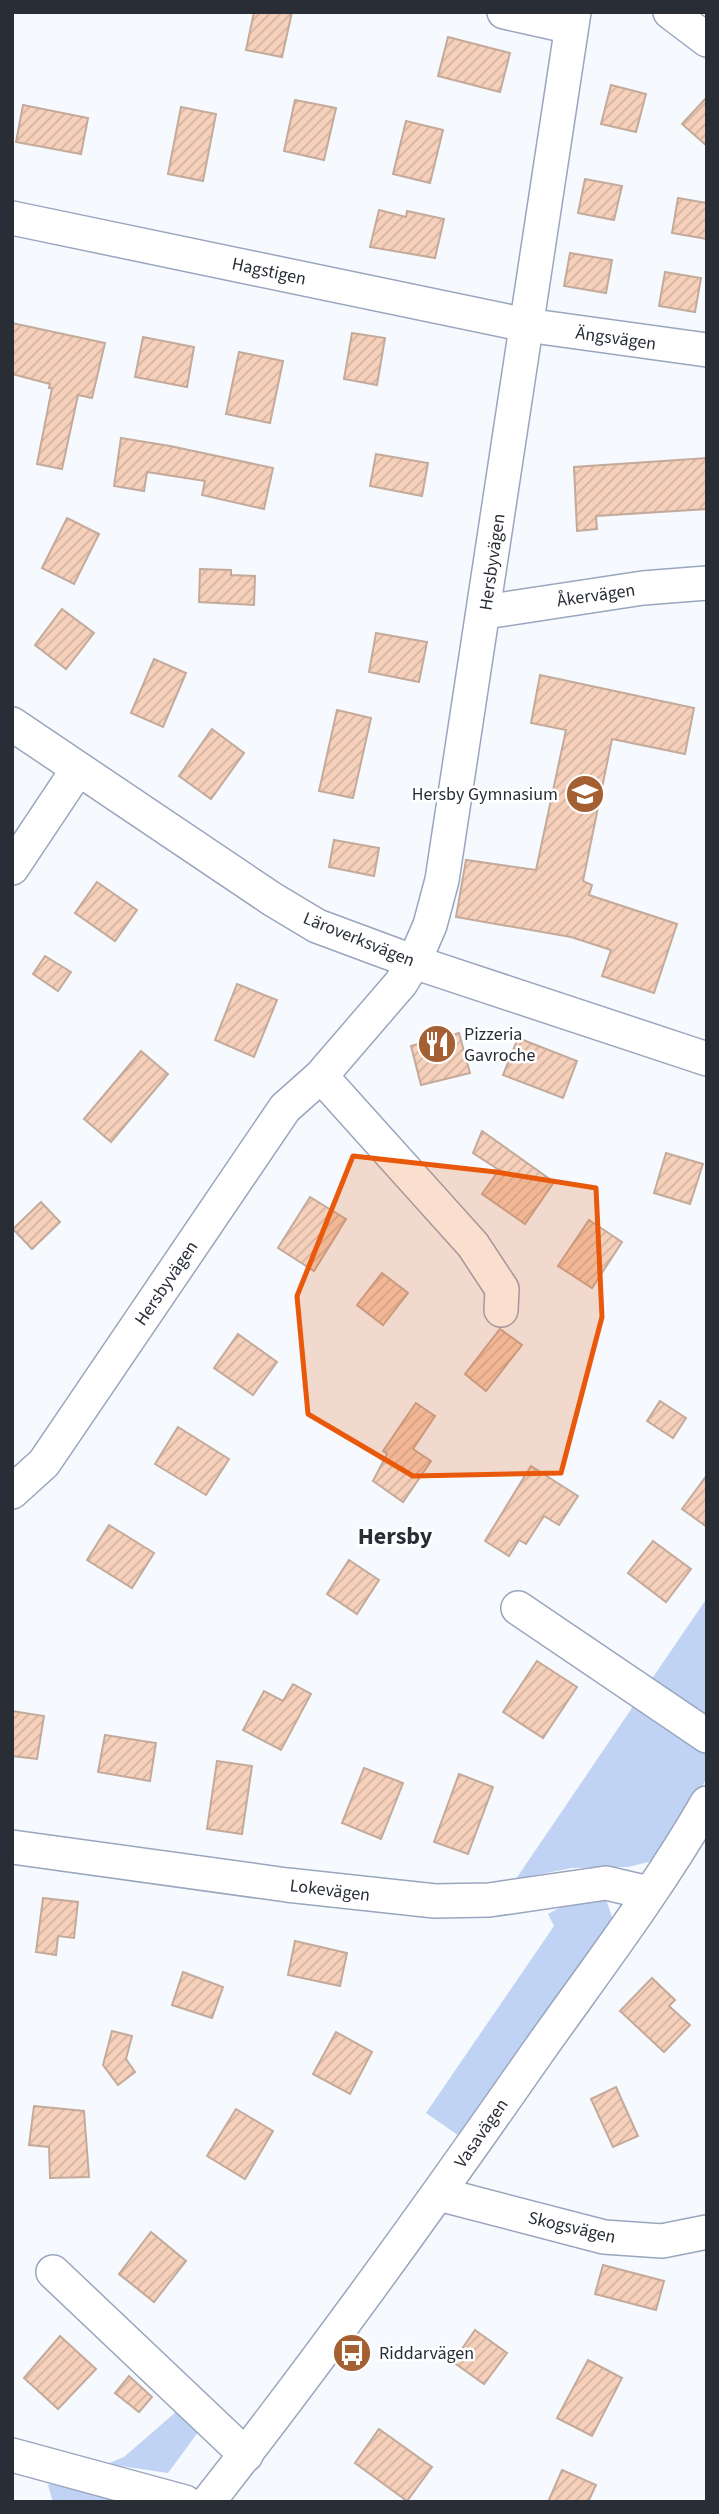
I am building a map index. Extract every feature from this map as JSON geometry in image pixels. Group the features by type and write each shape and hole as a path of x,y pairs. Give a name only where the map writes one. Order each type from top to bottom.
{"street":[{"path":"504,12 573,20"},
{"path":"670,12 707,40"},
{"name":"Hersbyvägen","path":"12,1492 44,1462 285,1108 321,1076 401,983 414,962 430,925 442,880 485,612 573,20"},
{"name":"Hagstigen","path":"12,218 526,325"},
{"name":"Ängsvägen","path":"526,325 707,350"},
{"name":"Åkervägen","path":"485,612 643,588 707,583"},
{"name":"Läroverksvägen","path":"12,724 272,899 317,926 414,962 707,1059"},
{"path":"12,868 78,769"},
{"path":"321,1076 473,1245 502,1289 501,1310"},
{"path":"518,1608 707,1736"},
{"name":"Vasavägen","path":"208,2502 246,2455 439,2194 649,1893 707,1803"},
{"name":"Lokevägen","path":"12,1847 287,1885 435,1901 489,1900 606,1883 649,1893"},
{"name":"Skogsvägen","path":"439,2194 604,2237 662,2241 707,2232"},
{"path":"53,2272 246,2455"},
{"path":"12,2455 185,2502"}],"highlighted area":[{"path":"353,1156 496,1172 596,1188 602,1317 561,1473 413,1476 308,1414 297,1296"}],"shaded area":[{"path":"707,1598 707,1725 649,1683"},
{"path":"638,1699 707,1745 707,1778 675,1832 653,1861 628,1867 572,1868 516,1879"},
{"path":"585,1894 594,1894 607,1902 613,1920 462,2138 426,2113 554,1926 548,1914"},
{"path":"177,2411 205,2423 168,2473 107,2464 124,2457"},
{"path":"60,2480 146,2502 53,2502 48,2485"}],"building":[{"path":"254,12 292,12 282,57 246,50"},
{"path":"448,37 510,53 500,92 438,76"},
{"path":"611,85 646,94 636,132 601,124"},
{"path":"707,97 707,146 682,124"},
{"path":"295,100 336,108 324,160 284,151"},
{"path":"23,105 88,118 81,154 16,142"},
{"path":"181,107 216,114 203,181 168,174"},
{"path":"406,121 443,130 430,183 393,174"},
{"path":"585,179 622,186 614,220 578,213"},
{"path":"678,198 707,203 707,239 672,233"},
{"path":"379,210 406,217 407,211 444,219 435,258 370,247"},
{"path":"570,253 612,260 606,293 564,286"},
{"path":"665,272 701,278 695,312 659,306"},
{"path":"12,323 105,343 92,398 78,395 62,469 37,464 52,388 49,388 50,384 12,374"},
{"path":"352,333 385,338 377,385 344,379"},
{"path":"143,337 194,347 187,387 135,377"},
{"path":"239,352 283,361 270,423 226,414"},
{"path":"121,438 273,468 264,509 202,495 205,481 147,472 144,491 114,486"},
{"path":"376,454 428,463 422,496 370,486"},
{"path":"707,458 707,509 596,516 597,529 577,531 574,467"},
{"path":"67,518 99,534 74,584 42,568"},
{"path":"200,569 231,570 231,575 255,576 254,605 199,602"},
{"path":"62,609 94,633 66,669 35,645"},
{"path":"376,633 427,642 419,682 369,672"},
{"path":"154,659 186,673 163,727 131,713"},
{"path":"540,675 694,708 685,754 612,739 583,881 592,885 589,895 677,924 654,993 602,976 611,950 571,937 456,917 466,860 536,870 566,730 531,723"},
{"path":"337,710 371,718 353,798 319,791"},
{"path":"212,729 244,753 211,799 179,776"},
{"path":"334,840 379,848 374,876 329,867"},
{"path":"97,882 137,910 115,941 75,913"},
{"path":"45,956 71,972 58,991 33,974"},
{"path":"237,984 277,1000 254,1057 215,1040"},
{"path":"459,1033 470,1073 421,1085 411,1046"},
{"path":"518,1038 577,1061 563,1098 503,1075"},
{"path":"141,1051 168,1074 111,1142 84,1119"},
{"path":"482,1131 554,1182 525,1224 482,1194 499,1170 473,1153"},
{"path":"666,1153 703,1164 690,1204 654,1193"},
{"path":"310,1197 346,1219 314,1271 278,1248"},
{"path":"41,1202 60,1222 32,1249 13,1229"},
{"path":"589,1220 622,1242 592,1288 558,1266"},
{"path":"382,1273 408,1293 383,1325 357,1305"},
{"path":"500,1329 522,1345 486,1391 465,1374"},
{"path":"238,1334 277,1362 253,1395 214,1368"},
{"path":"660,1401 686,1418 673,1438 647,1421"},
{"path":"416,1403 435,1416 413,1449 431,1461 403,1502 373,1481 387,1454 383,1451"},
{"path":"178,1427 229,1459 206,1495 155,1464"},
{"path":"531,1466 578,1496 559,1525 544,1516 526,1544 519,1540 509,1556 485,1541"},
{"path":"707,1475 707,1527 682,1509"},
{"path":"109,1525 154,1553 132,1588 87,1560"},
{"path":"653,1541 691,1569 666,1602 628,1573"},
{"path":"349,1560 379,1580 357,1614 327,1594"},
{"path":"537,1661 577,1687 543,1738 503,1712"},
{"path":"293,1684 311,1694 281,1750 243,1730 264,1691 283,1701"},
{"path":"12,1711 44,1716 37,1759 12,1756"},
{"path":"105,1735 156,1743 150,1781 98,1772"},
{"path":"217,1761 252,1766 242,1834 207,1829"},
{"path":"364,1768 403,1783 381,1839 342,1823"},
{"path":"459,1774 493,1787 468,1854 434,1842"},
{"path":"43,1898 78,1902 74,1938 58,1936 56,1955 36,1952"},
{"path":"295,1941 347,1953 340,1986 288,1975"},
{"path":"183,1972 223,1987 212,2018 172,2005"},
{"path":"652,1978 675,2000 669,2006 690,2025 664,2052 620,2011"},
{"path":"112,2031 132,2036 126,2059 135,2072 118,2085 103,2065"},
{"path":"336,2032 372,2052 350,2094 313,2074"},
{"path":"616,2087 638,2136 613,2147 591,2099"},
{"path":"34,2106 84,2111 89,2177 50,2178 49,2147 29,2145"},
{"path":"236,2109 273,2131 245,2179 207,2156"},
{"path":"151,2232 186,2261 154,2302 119,2274"},
{"path":"603,2265 664,2281 656,2310 595,2294"},
{"path":"475,2330 507,2353 484,2384 453,2362"},
{"path":"60,2336 96,2369 58,2409 24,2378"},
{"path":"588,2360 622,2378 592,2436 557,2418"},
{"path":"129,2376 152,2397 139,2412 115,2393"},
{"path":"379,2429 432,2467 407,2501 355,2463"},
{"path":"562,2470 596,2485 588,2502 548,2502"}],"place":[{"name":"Hersby Gymnasium","path":"585,794"},
{"name":"Pizzeria Gavroche","path":"437,1044"},
{"name":"Riddarvägen","path":"352,2353"}],"district":[{"name":"Hersby","path":"395,1536"}]}
